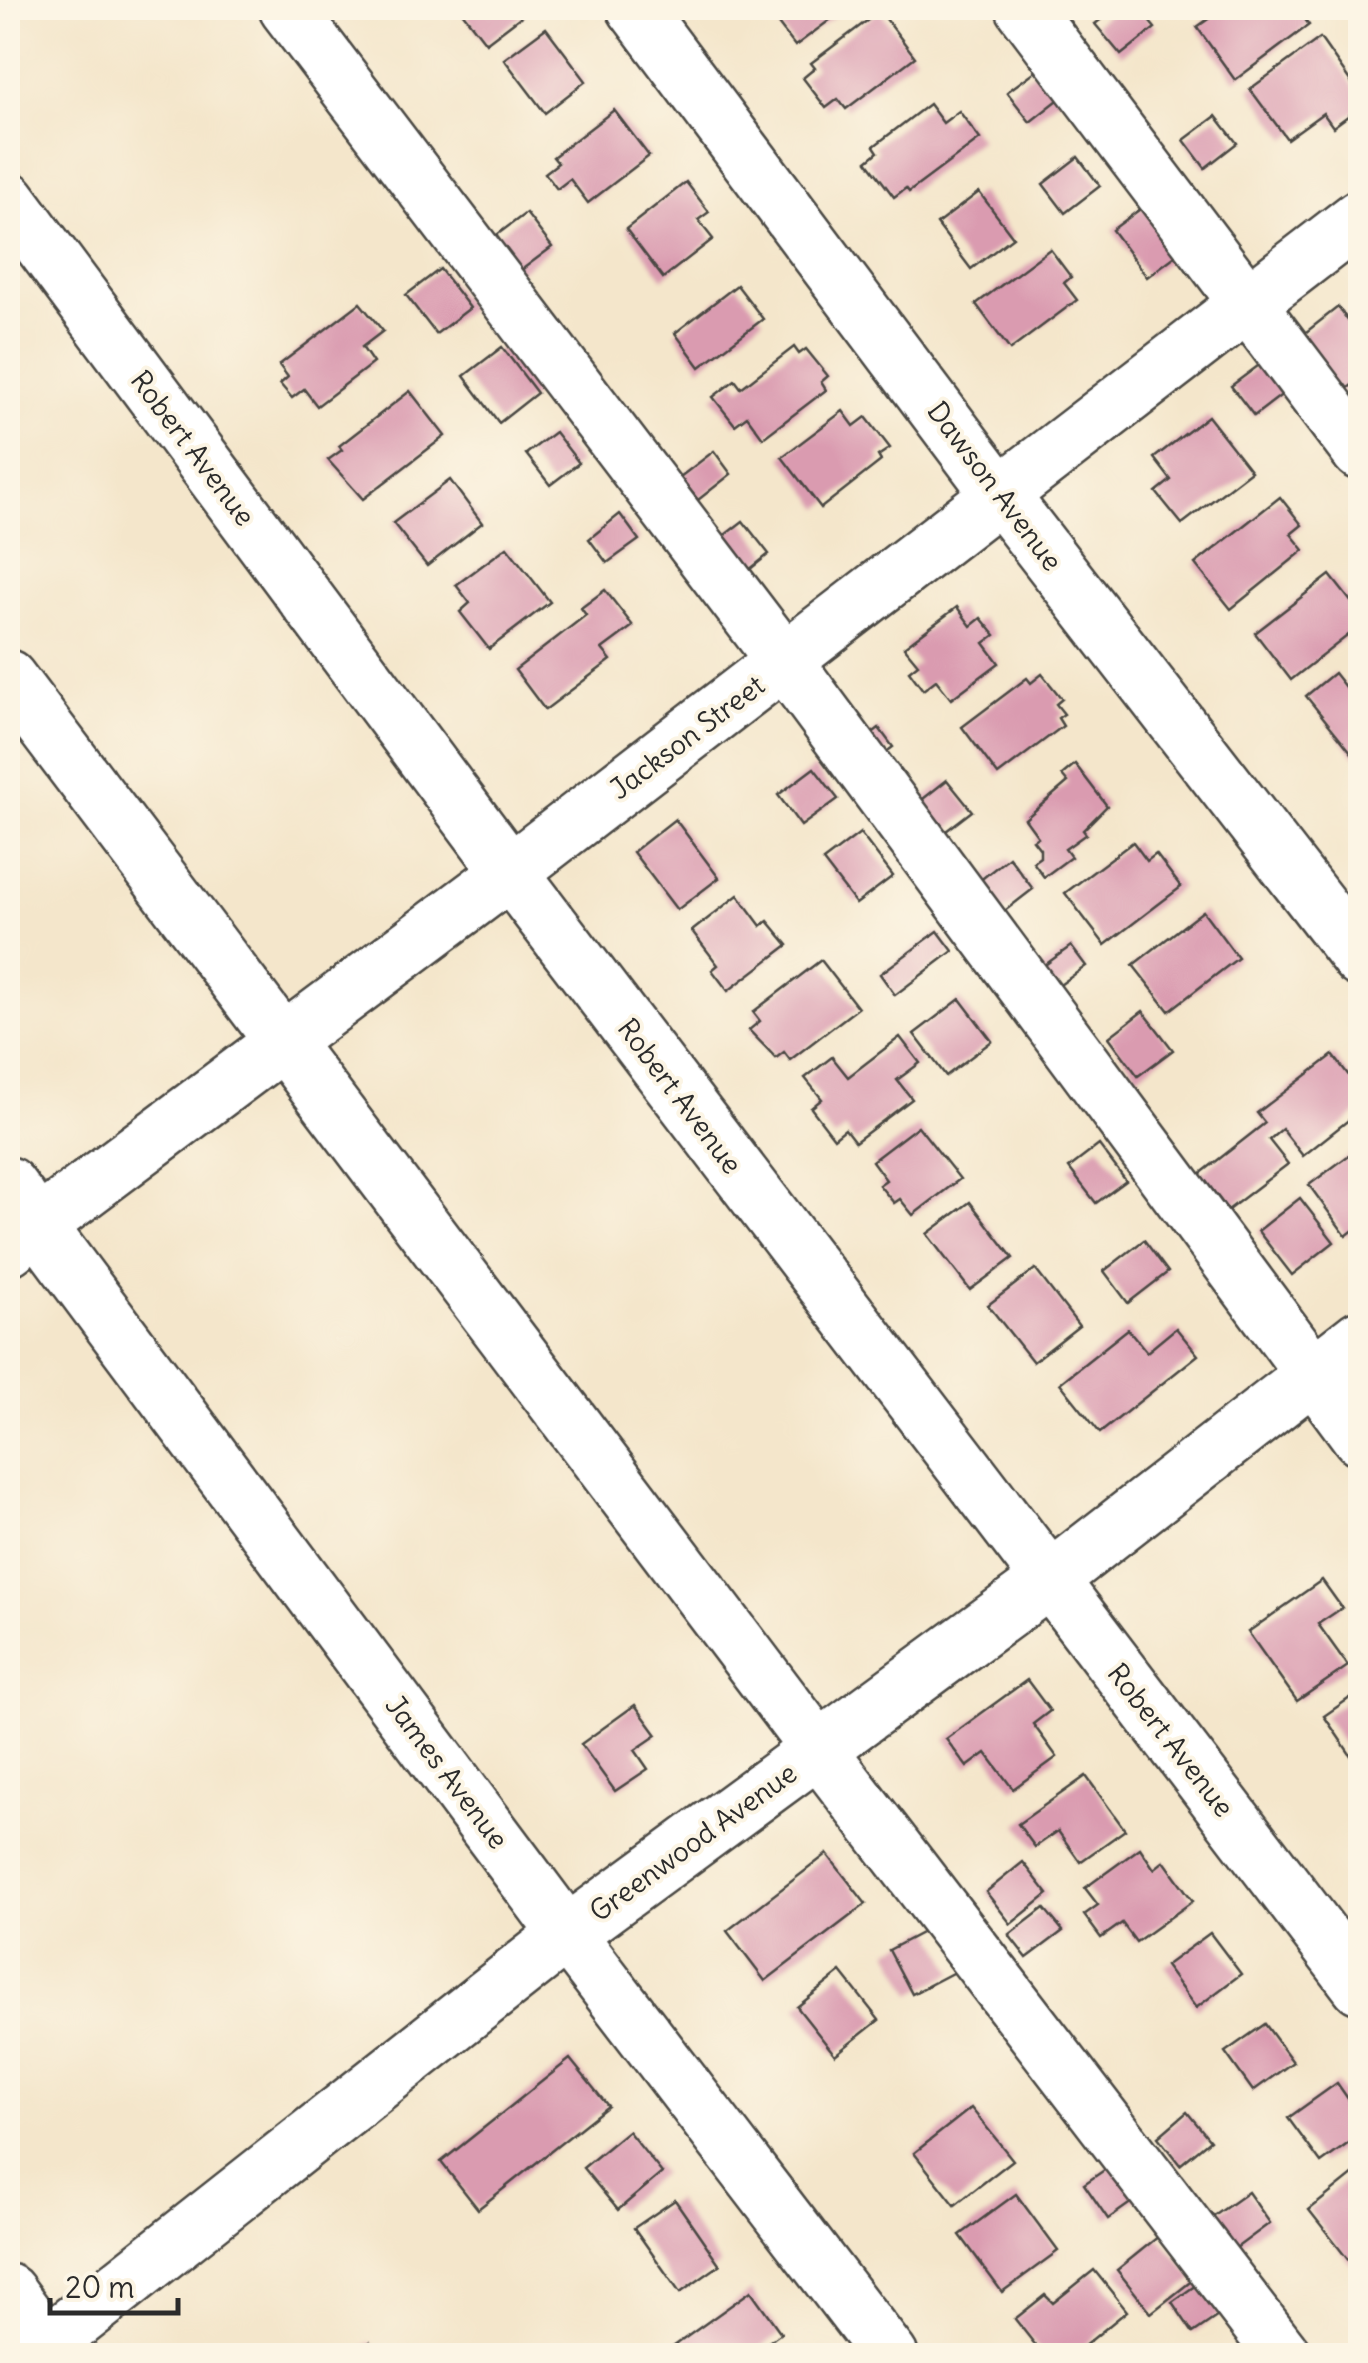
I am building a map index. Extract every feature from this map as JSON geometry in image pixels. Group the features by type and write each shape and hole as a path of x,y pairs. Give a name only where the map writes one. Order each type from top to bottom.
{"street":[{"path":"287,8 785,662 1360,1437"},
{"name":"Dawson Avenue","path":"635,8 1002,497 1360,959"},
{"path":"1024,8 1360,452"},
{"name":"Robert Avenue","path":"8,199 510,872 1360,1986"},
{"name":"Jackson Street","path":"18,1220 284,1041 1002,497 1360,217"},
{"path":"8,678 818,1750 1284,2356"},
{"name":"James Avenue","path":"18,1220 890,2356"},
{"name":"Greenwood Avenue","path":"45,2352 568,1934 1048,1581 1360,1338"},
{"path":"8,2292 45,2352"}],"building":[{"path":"459,8 532,8 486,43"},
{"path":"766,8 846,8 795,46"},
{"path":"1116,8 1138,8 1155,28 1121,55 1095,24"},
{"path":"1224,8 1297,8 1309,25 1235,80 1197,27"},
{"path":"880,11 915,57 846,109 838,99 826,108 803,78 815,68 811,63"},
{"path":"546,28 586,81 545,113 504,59"},
{"path":"1320,38 1360,95 1360,107 1333,127 1323,113 1287,139 1250,89"},
{"path":"1045,64 1067,93 1030,122 1007,92"},
{"path":"929,104 943,123 959,111 980,139 909,192 906,188 894,197 867,161 878,152 874,146"},
{"path":"614,110 649,156 588,203 570,179 557,189 545,173 558,163 553,157"},
{"path":"1216,116 1237,143 1205,168 1184,140"},
{"path":"1078,157 1100,186 1065,213 1043,184"},
{"path":"686,182 709,212 698,220 713,239 663,278 626,229"},
{"path":"979,192 1013,237 971,269 937,224"},
{"path":"1147,204 1182,251 1147,277 1112,230"},
{"path":"526,213 552,247 516,274 490,240"},
{"path":"1050,249 1071,277 1064,283 1077,300 1010,350 976,304"},
{"path":"440,269 470,308 436,334 406,295"},
{"path":"737,285 763,319 700,367 675,333"},
{"path":"360,303 383,331 362,347 373,363 317,406 304,389 292,398 280,384 288,377 279,365"},
{"path":"1338,307 1360,337 1360,379 1339,395 1296,340"},
{"path":"502,347 537,393 499,423 464,376"},
{"path":"794,347 799,354 806,349 828,376 821,382 826,390 763,438 747,416 735,425 713,397 735,380 741,388"},
{"path":"1266,360 1288,390 1254,416 1231,386"},
{"path":"410,391 445,436 363,499 328,460 342,450 339,446"},
{"path":"843,411 854,426 866,417 890,448 878,456 881,461 821,508 782,457"},
{"path":"1208,416 1251,471 1182,524 1156,492 1171,480 1154,458"},
{"path":"555,432 579,463 550,485 526,454"},
{"path":"714,451 731,474 698,500 680,477"},
{"path":"450,480 482,523 427,566 393,523"},
{"path":"1280,497 1302,525 1291,534 1304,550 1231,609 1195,564"},
{"path":"620,514 639,540 607,563 589,539"},
{"path":"743,521 769,554 734,582 708,548"},
{"path":"507,547 550,602 489,649 460,612 470,603 456,585"},
{"path":"1330,575 1360,613 1360,626 1291,680 1255,633"},
{"path":"605,590 633,626 602,649 611,660 545,710 515,670 586,615 581,608"},
{"path":"957,607 971,626 981,618 995,635 984,643 999,663 951,699 936,680 923,690 909,671 918,664 904,647"},
{"path":"1334,673 1345,687 1360,675 1360,752 1355,757 1306,696"},
{"path":"1042,674 1062,699 1056,704 1064,714 1058,718 1063,726 998,775 962,727 1027,678 1031,683"},
{"path":"879,728 893,747 870,764 856,746"},
{"path":"1075,764 1107,806 1083,830 1086,834 1065,849 1071,857 1044,877 1033,862 1040,857 1040,849 1033,840 1038,837 1025,819 1068,782 1062,775"},
{"path":"814,768 838,799 801,826 778,795"},
{"path":"947,780 972,811 933,841 909,810"},
{"path":"675,819 719,878 677,910 633,852"},
{"path":"860,833 893,876 856,904 823,861"},
{"path":"1133,842 1147,861 1156,854 1181,887 1105,945 1065,893"},
{"path":"1009,857 1033,889 1002,913 978,882"},
{"path":"738,895 761,926 768,921 788,945 728,991 712,970 718,965 692,931"},
{"path":"1203,911 1238,958 1169,1011 1133,965"},
{"path":"938,931 953,951 895,995 880,974"},
{"path":"1071,946 1086,966 1053,990 1038,970"},
{"path":"821,960 858,1008 790,1060 784,1052 776,1058 749,1030 760,1021 753,1012"},
{"path":"960,999 992,1041 946,1076 914,1034"},
{"path":"1143,1011 1173,1050 1138,1076 1109,1037"},
{"path":"900,1037 920,1063 897,1080 912,1099 855,1142 845,1129 834,1138 811,1108 822,1099 805,1078 832,1057 848,1077"},
{"path":"1333,1055 1360,1090 1360,1111 1303,1156 1282,1129 1269,1140 1288,1164 1228,1210 1200,1174 1265,1123 1257,1113"},
{"path":"918,1126 960,1179 913,1215 900,1199 894,1203 879,1185 886,1180 872,1161"},
{"path":"1099,1145 1126,1181 1096,1203 1069,1168"},
{"path":"1360,1147 1360,1225 1346,1236 1309,1185"},
{"path":"1300,1198 1334,1242 1292,1275 1258,1231"},
{"path":"970,1202 1013,1258 970,1290 927,1234"},
{"path":"1144,1240 1168,1272 1128,1303 1104,1271"},
{"path":"1035,1269 1079,1326 1033,1362 988,1305"},
{"path":"1176,1328 1198,1355 1100,1433 1060,1383 1128,1329 1147,1352"},
{"path":"1322,1580 1342,1608 1318,1624 1348,1666 1297,1701 1248,1632"},
{"path":"1027,1680 1050,1711 1033,1724 1057,1757 1013,1789 986,1753 967,1767 946,1739"},
{"path":"1360,1691 1360,1769 1324,1716"},
{"path":"635,1705 657,1735 635,1750 648,1769 615,1791 581,1744"},
{"path":"1086,1776 1125,1830 1080,1862 1058,1831 1035,1847 1018,1824"},
{"path":"1140,1848 1154,1869 1164,1861 1193,1901 1136,1942 1122,1923 1101,1938 1084,1915 1098,1905 1085,1888"},
{"path":"827,1854 866,1904 765,1981 727,1931"},
{"path":"1023,1862 1048,1894 1011,1924 986,1892"},
{"path":"1044,1908 1063,1931 1027,1958 1009,1935"},
{"path":"931,1928 954,1972 912,1994 889,1950"},
{"path":"1210,1933 1241,1974 1196,2008 1165,1966"},
{"path":"841,1972 879,2020 835,2055 797,2007"},
{"path":"1265,2024 1293,2062 1253,2091 1225,2052"},
{"path":"570,2059 608,2106 478,2209 441,2162"},
{"path":"1337,2083 1360,2116 1360,2135 1321,2163 1288,2118"},
{"path":"971,2108 1013,2160 955,2205 914,2153"},
{"path":"1187,2112 1210,2140 1180,2165 1158,2137"},
{"path":"628,2131 662,2173 618,2210 583,2168"},
{"path":"1116,2162 1139,2197 1108,2219 1084,2184"},
{"path":"1360,2169 1360,2275 1309,2210"},
{"path":"1248,2192 1270,2223 1232,2251 1210,2219"},
{"path":"1016,2194 1058,2251 1002,2292 960,2235"},
{"path":"675,2200 720,2265 680,2293 634,2228"},
{"path":"1159,2236 1194,2279 1151,2313 1117,2270"},
{"path":"1094,2270 1127,2311 1072,2356 1044,2356 1015,2319 1045,2295 1053,2303"},
{"path":"1199,2283 1221,2314 1193,2333 1172,2302"},
{"path":"751,2291 781,2333 749,2356 675,2356 670,2349"},
{"path":"370,2342 381,2356 353,2356"}]}
